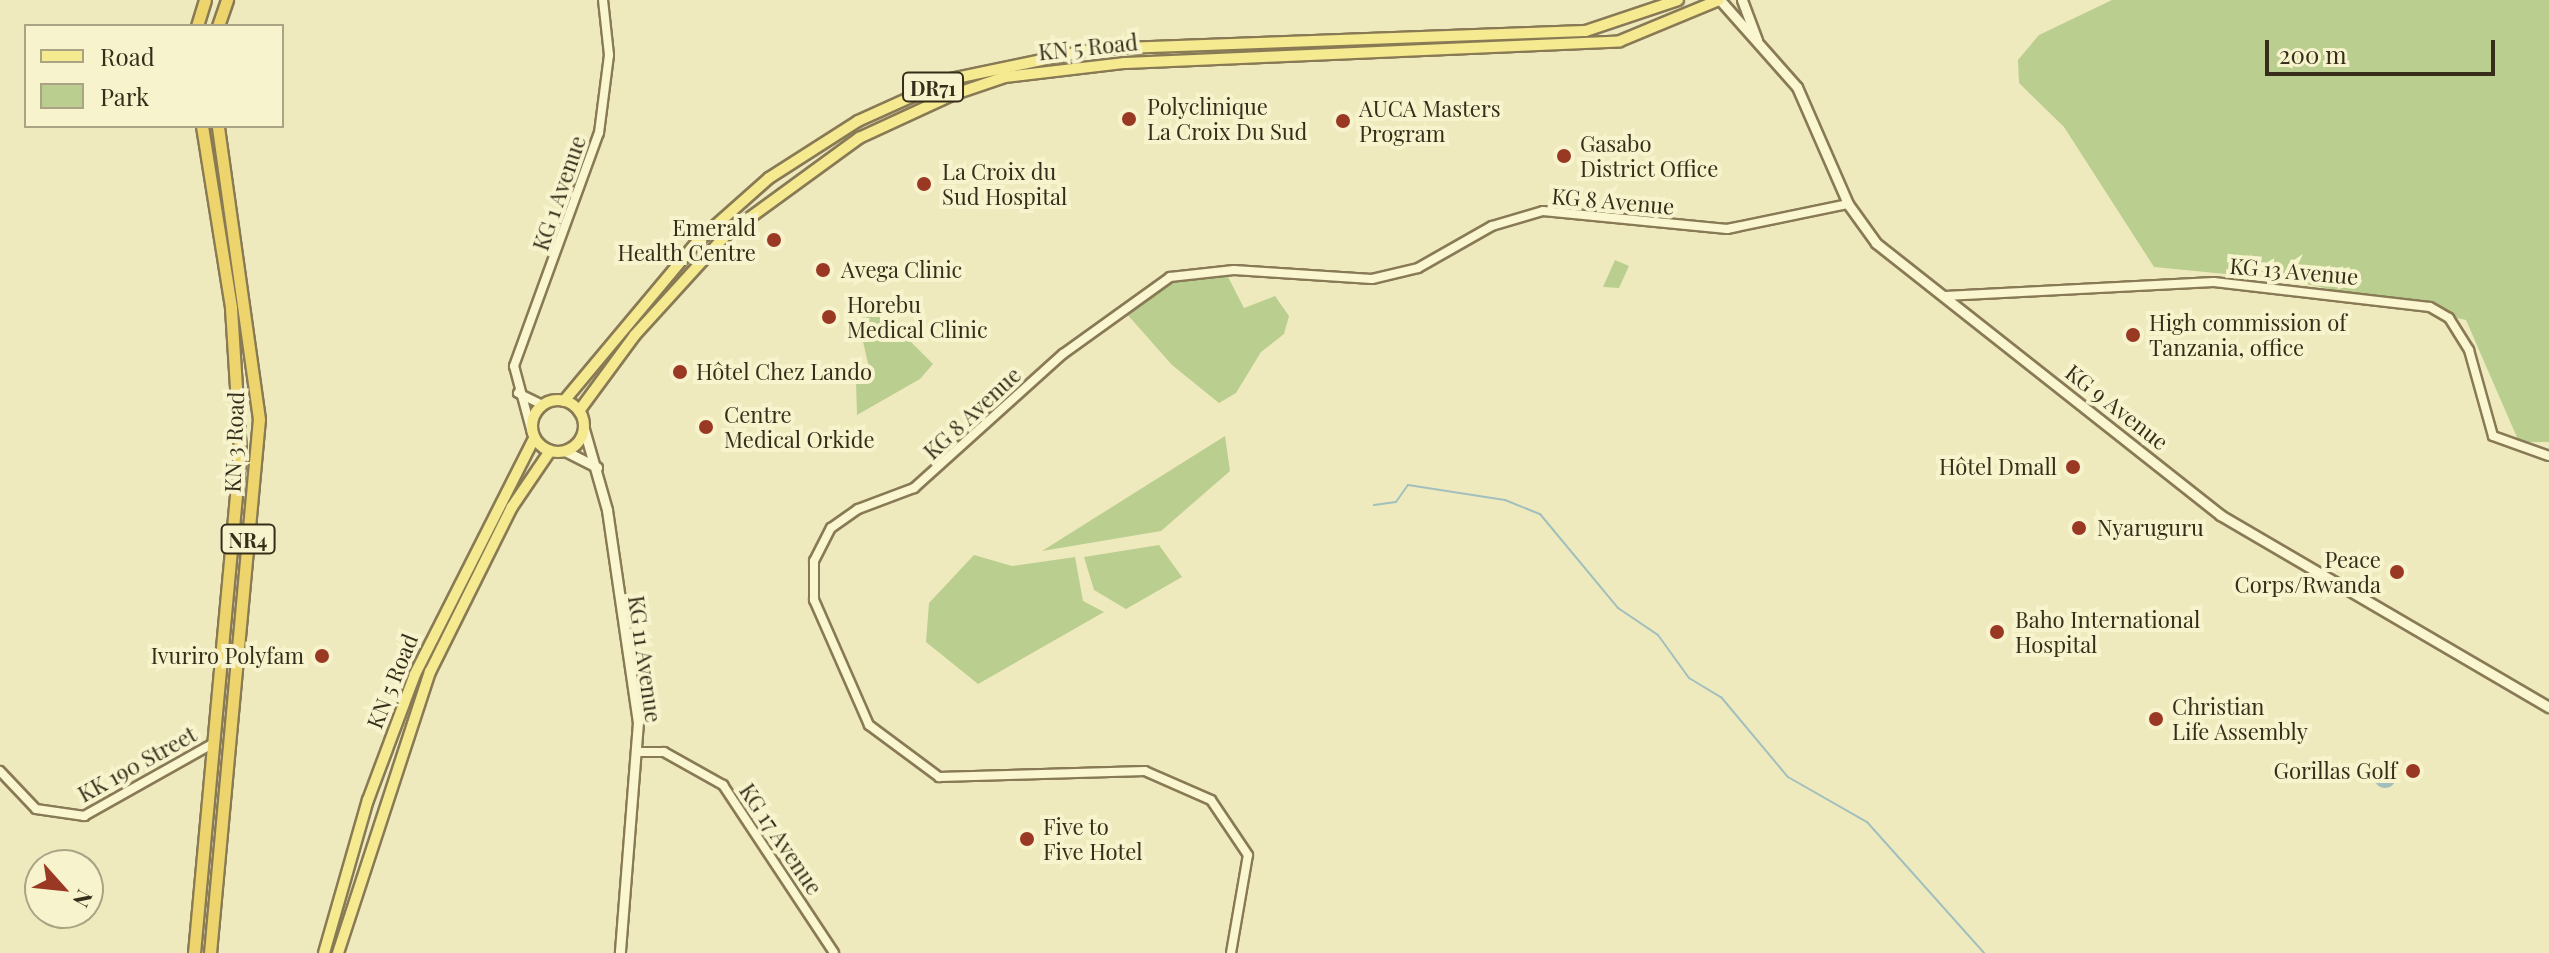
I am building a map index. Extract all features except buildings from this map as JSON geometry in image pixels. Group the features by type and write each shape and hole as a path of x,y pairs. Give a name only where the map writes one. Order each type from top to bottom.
{"highway":[{"path":"198,24 205,0"},
{"path":"219,24 227,0"},
{"name":"KN 3 Road","path":"194,953 239,423 231,307 202,128"},
{"name":"KN 3 Road","path":"210,953 259,419 218,128"},
{"path":"239,423 259,419"}],"main road":[{"name":"KN 5 Road","path":"564,401 689,251 769,178 907,97 1038,57 1095,49 1586,31 1678,0"},
{"name":"KN 5 Road","path":"579,411 697,263 813,167 907,113 1041,71 1620,41 1720,0"},
{"name":"KG 9 Avenue","path":"1720,0 1797,87 1848,204 1876,243 2220,515 2549,707"},
{"name":"KG 9 Avenue","path":"1742,0 1757,40"},
{"path":"1038,57 1041,71"},
{"path":"565,451 584,429 579,411 564,401 543,405 533,436 550,451 565,451 597,467"},
{"name":"KG 11 Avenue","path":"584,429 597,467 635,701 636,752 620,953"},
{"name":"KN 5 Road","path":"324,953 368,800 415,674 533,436"},
{"name":"KN 5 Road","path":"338,953 430,672 512,507 550,451"}],"street":[{"name":"KG 1 Avenue","path":"533,436 517,392 518,354 599,133 609,55 603,0"},
{"name":"KG 8 Avenue","path":"1231,953 1248,855 1211,800 1145,771 939,777 869,725 814,600 814,561 831,528 933,474 1063,354 1170,277 1234,270 1372,279 1418,268 1492,226 1543,211 1727,229 1848,204"},
{"name":"KG 13 Avenue","path":"1945,296 2214,282 2430,307 2449,318 2469,350 2493,436 2549,456"},
{"path":"517,392 543,405"},
{"name":"KK 190 Street","path":"0,771 36,809 84,816 214,743"},
{"name":"KG 17 Avenue","path":"636,752 664,752 723,785 834,953"}],"green space":[{"path":"2112,0 2549,0 2549,442 2519,442 2466,320 2289,280 2154,267 2064,127 2019,83 2018,60 2039,35"},
{"path":"1615,260 1629,266 1619,288 1603,287"},
{"path":"1192,271 1226,273 1244,308 1275,296 1289,316 1284,334 1261,352 1236,393 1219,403 1172,365 1126,313"},
{"path":"879,310 933,364 920,379 857,415 856,382 870,372 858,320"},
{"path":"1225,436 1230,471 1161,531 1042,551"},
{"path":"1159,545 1182,577 1126,609 1094,590 1084,557"},
{"path":"974,555 1012,566 1075,557 1083,601 1104,612 978,684 926,642 929,603"}],"water":[{"path":"2381,766 2389,766 2396,777 2389,788 2381,788 2374,781 2374,773"}],"waterway":[{"path":"1374,505 1396,502 1408,485 1505,500 1540,514 1618,608 1658,635 1689,678 1721,697 1788,777 1867,822 1984,953"}],"place":[{"name":"Polyclinique La Croix Du Sud","path":"1129,119"},
{"name":"AUCA Masters Program","path":"1343,121"},
{"name":"Gasabo District Office","path":"1564,156"},
{"name":"La Croix du Sud Hospital","path":"924,184"},
{"name":"Emerald Health Centre","path":"774,240"},
{"name":"Avega Clinic","path":"823,270"},
{"name":"Horebu Medical Clinic","path":"829,317"},
{"name":"High commission of Tanzania, office","path":"2133,335"},
{"name":"Hôtel Chez Lando","path":"680,372"},
{"name":"Centre Medical Orkide","path":"706,427"},
{"name":"Hôtel Dmall","path":"2073,467"},
{"name":"Nyaruguru","path":"2079,528"},
{"name":"Peace Corps/Rwanda","path":"2397,572"},
{"name":"Baho International Hospital","path":"1997,632"},
{"name":"Ivuriro Polyfam","path":"322,656"},
{"name":"Christian Life Assembly","path":"2156,719"},
{"name":"Gorillas Golf","path":"2413,771"},
{"name":"Five to Five Hotel","path":"1027,839"}]}
